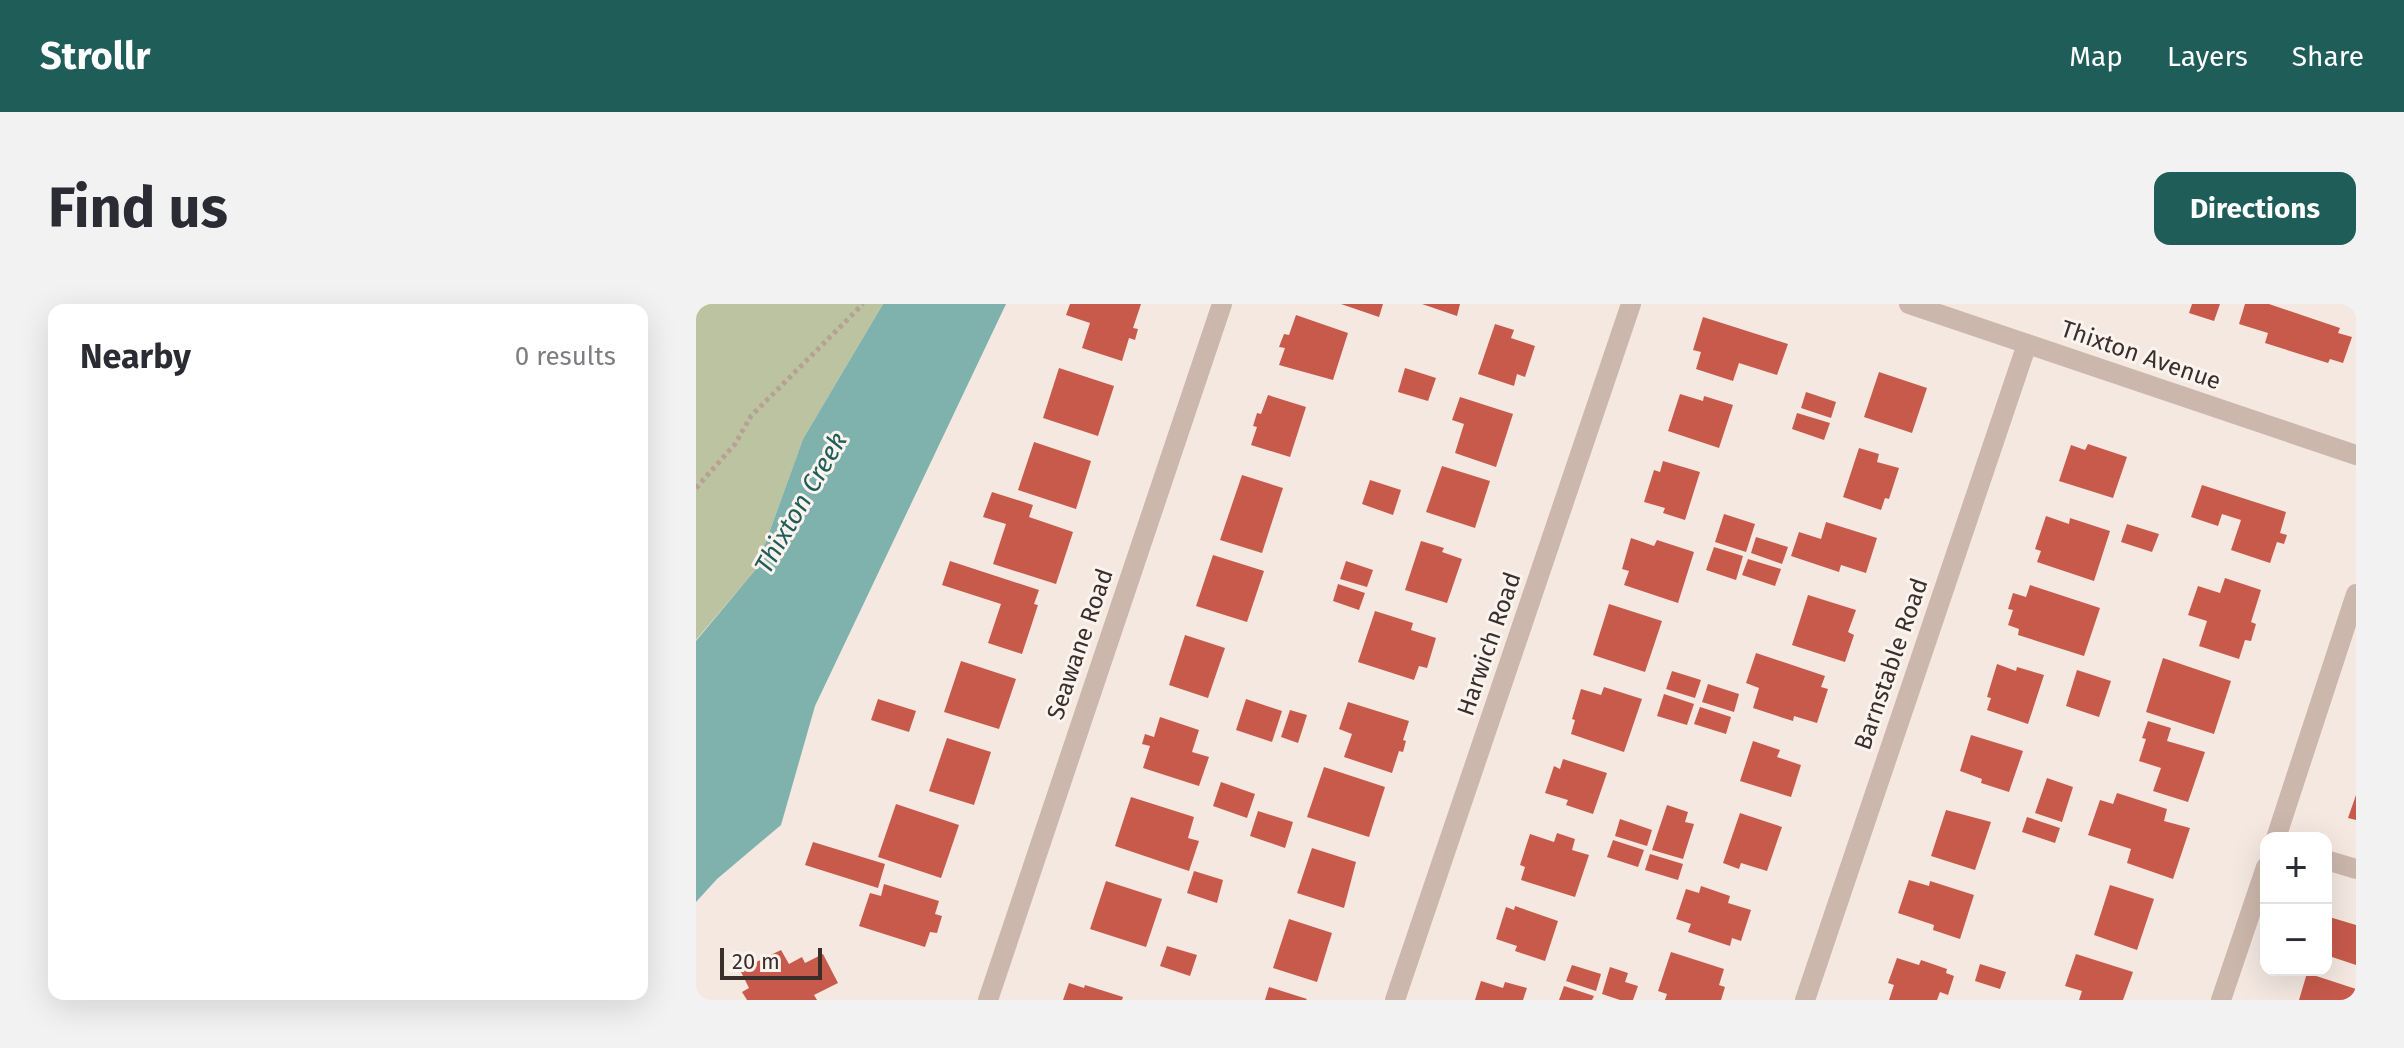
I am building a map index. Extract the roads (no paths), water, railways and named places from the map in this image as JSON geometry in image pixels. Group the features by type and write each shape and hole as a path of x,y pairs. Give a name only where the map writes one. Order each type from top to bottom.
{"street":[{"name":"Seawane Road","path":"988,1000 1222,304"},
{"name":"Harwich Road","path":"1395,1000 1631,304"},
{"name":"Thixton Avenue","path":"1909,304 2356,455"},
{"name":"Barnstable Road","path":"1805,1000 2027,344"},
{"path":"2278,832 2356,594"},
{"path":"2332,862 2356,869"},
{"path":"2221,1000 2260,885"}],"water":[{"name":"Thixton Creek","path":"883,304 1006,304 815,706 781,825 717,879 696,902 696,641 756,569 803,439"}]}
